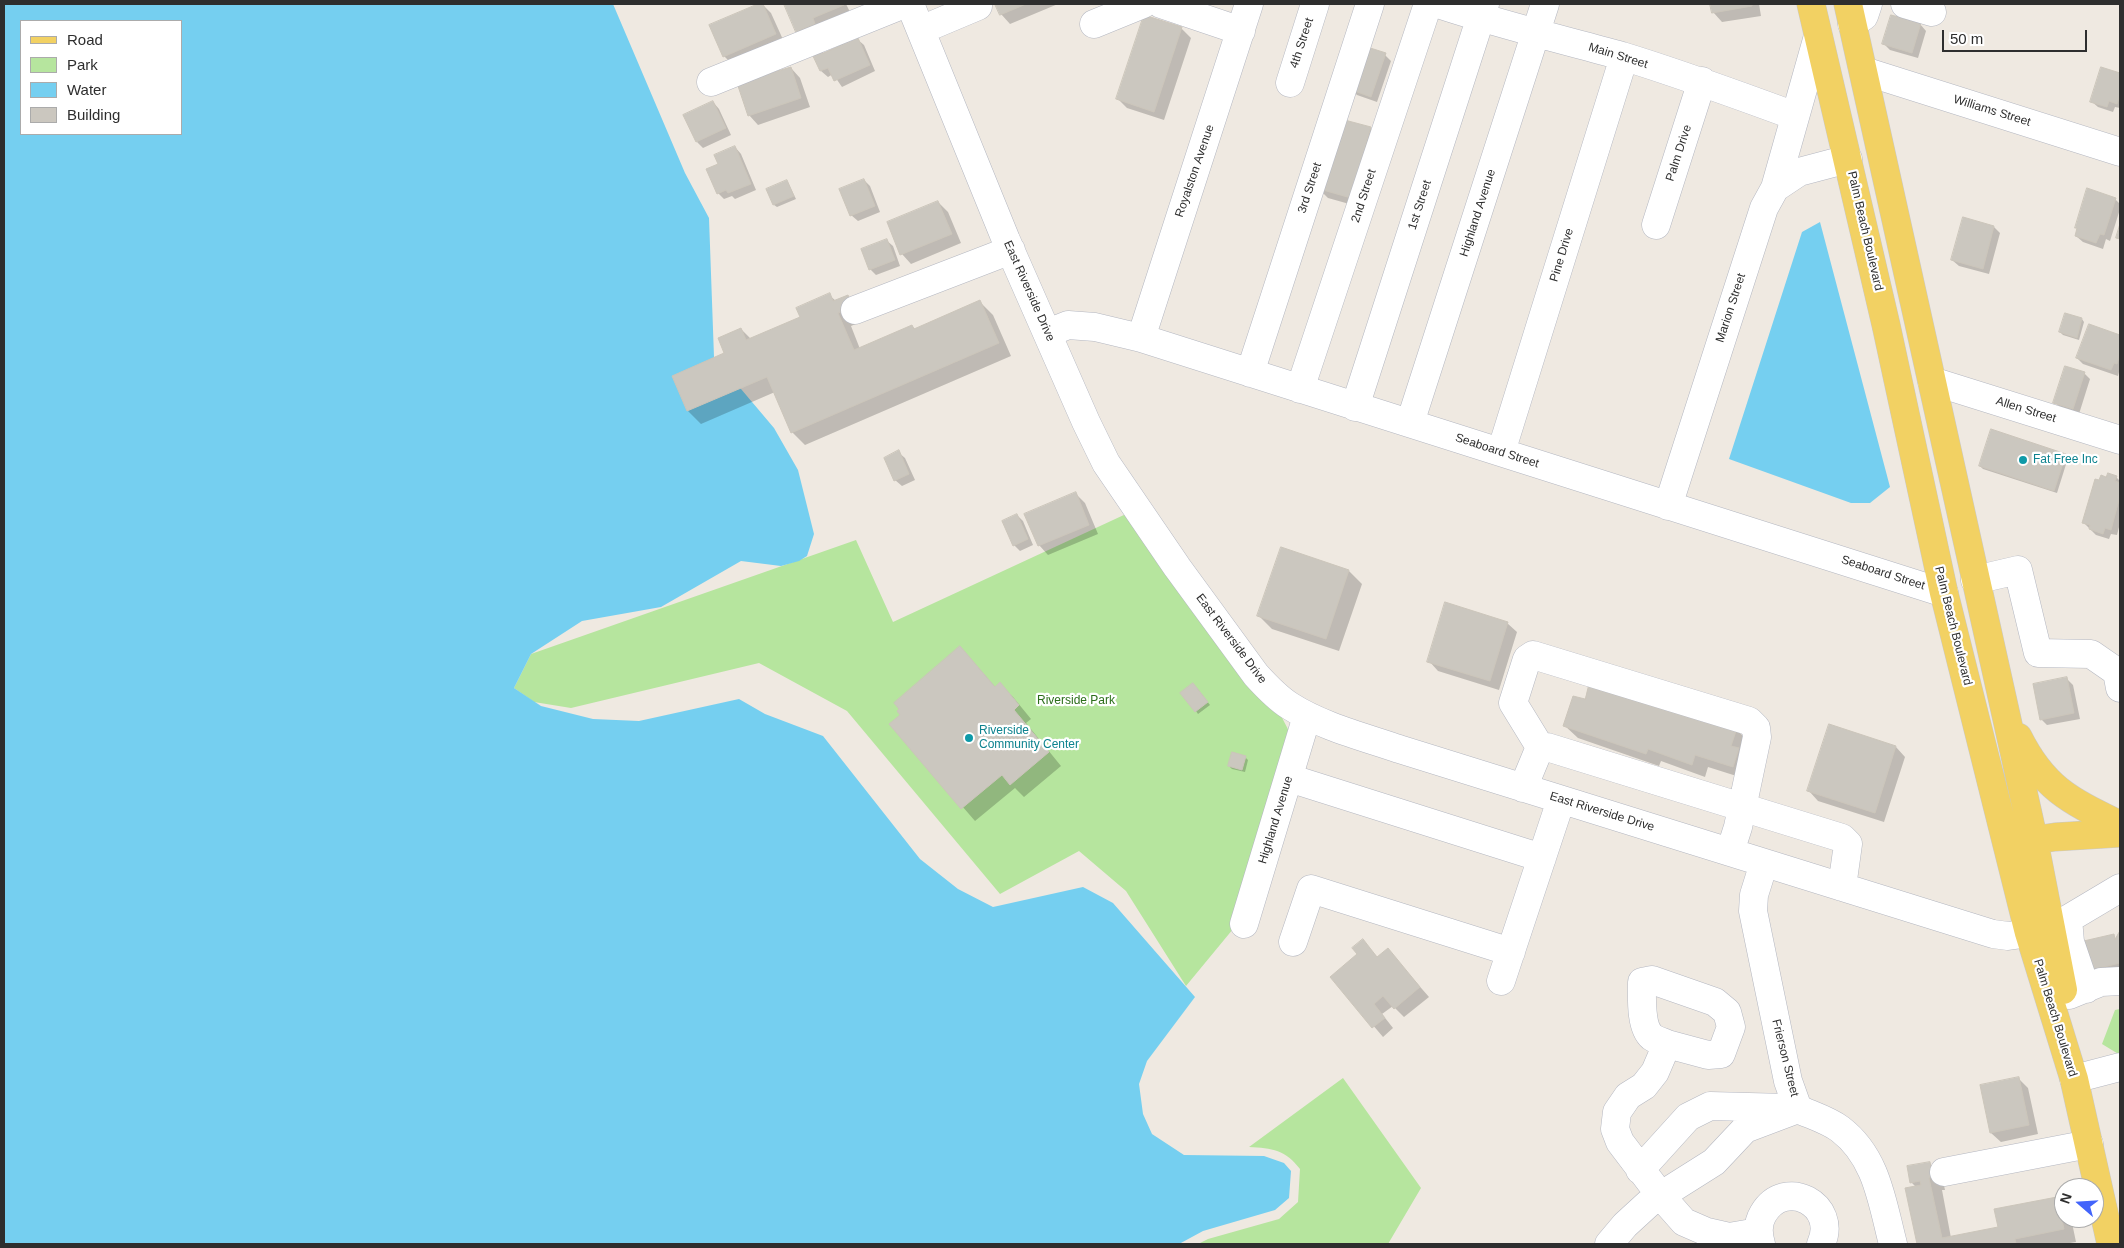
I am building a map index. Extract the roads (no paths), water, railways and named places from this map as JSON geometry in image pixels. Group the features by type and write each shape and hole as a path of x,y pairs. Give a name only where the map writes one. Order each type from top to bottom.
{"main road":[{"name":"Palm Beach Boulevard","path":"1811,4 1886,325 1944,593 2049,926 2072,1074 2111,1244"},
{"path":"1856,10 1864,71 2002,702 2021,842 2055,837 2120,833"},
{"path":"1886,325 1917,373 1923,378 1932,381"},
{"path":"2002,702 2035,767 2049,783 2068,798 2120,825"},
{"path":"2049,926 2075,993 2069,1018 2072,1074"}],"street":[{"path":"711,82 904,4"},
{"name":"East Riverside Drive","path":"910,4 1010,250 1106,463 1256,675 1289,706 1308,716 1399,749 1993,934 2008,936 2049,926"},
{"path":"1094,24 1143,4"},
{"path":"1161,4 1241,31"},
{"name":"Royalston Avenue","path":"1141,338 1249,4"},
{"name":"4th Street","path":"1290,83 1315,4"},
{"name":"3rd Street","path":"1250,373 1370,4"},
{"name":"2nd Street","path":"1300,389 1428,4"},
{"name":"Main Street","path":"1438,4 1483,11 1536,32 1702,81 1795,116"},
{"name":"Highland Avenue","path":"1410,423 1545,4"},
{"path":"1905,4 1932,12"},
{"path":"921,30 978,6"},
{"name":"1st Street","path":"1355,407 1483,11"},
{"path":"1775,188 1818,36"},
{"name":"Pine Drive","path":"1501,452 1624,57"},
{"name":"Williams Street","path":"1864,71 2120,152"},
{"name":"Palm Drive","path":"1656,225 1702,81"},
{"name":"Marion Street","path":"1668,506 1764,208 1775,188 1798,172 1848,159"},
{"path":"855,310 1010,250"},
{"name":"Seaboard Street","path":"1048,333 1068,325 1095,328 1141,338 1944,593"},
{"name":"Allen Street","path":"1932,381 2120,440"},
{"path":"1976,580 2018,570 2038,653 2091,654 2118,672 2120,688"},
{"path":"1540,747 1513,703 1527,659 1533,655 1749,720 1756,728 1757,737 1730,852"},
{"name":"Highland Avenue","path":"1244,924 1308,716"},
{"path":"1540,747 1547,746 1842,838 1848,844 1842,887"},
{"path":"1523,788 1540,747"},
{"path":"1289,778 1542,858"},
{"path":"1501,981 1561,800"},
{"name":"Frierson Street","path":"1764,863 1754,894 1753,911 1788,1080 1798,1109 1838,1128 1860,1147 1877,1178 1893,1244"},
{"path":"2049,926 2120,888"},
{"path":"1293,942 1311,889 1511,952"},
{"path":"2075,993 2101,982 2120,981"},
{"path":"1667,1044 1655,1072 1644,1086 1628,1096 1617,1112 1615,1129 1620,1142 1640,1170 1684,1222 1707,1232 1729,1237 1760,1238 1759,1220 1768,1206 1777,1199 1788,1196 1800,1197 1816,1207 1822,1217 1825,1229 1821,1244"},
{"path":"2072,1074 2120,1066"},
{"path":"1640,1170 1688,1117 1710,1106 1798,1109"},
{"path":"1615,1242 1631,1220 1649,1203 1714,1162 1744,1128 1798,1109"},
{"path":"1944,1172 2088,1144"}],"water":[{"path":"4,4 613,4 685,173 709,218 714,357 774,428 798,470 814,534 807,556 799,561 781,566 741,561 661,607 582,621 531,654 514,688 541,706 593,719 639,721 739,699 765,714 823,736 920,859 958,889 993,907 1083,887 1113,903 1195,997 1147,1061 1139,1084 1143,1114 1152,1134 1184,1155 1264,1156 1284,1163 1291,1171 1289,1198 1275,1210 1203,1231 1179,1244 4,1244"},
{"path":"1820,222 1890,487 1870,503 1851,503 1729,459 1802,232"}],"place":[{"name":"Fat Free Inc","path":"2023,460"},
{"name":"Riverside Community Center","path":"969,738"}],"park label":[{"name":"Riverside Park","path":"1076,701"}]}
